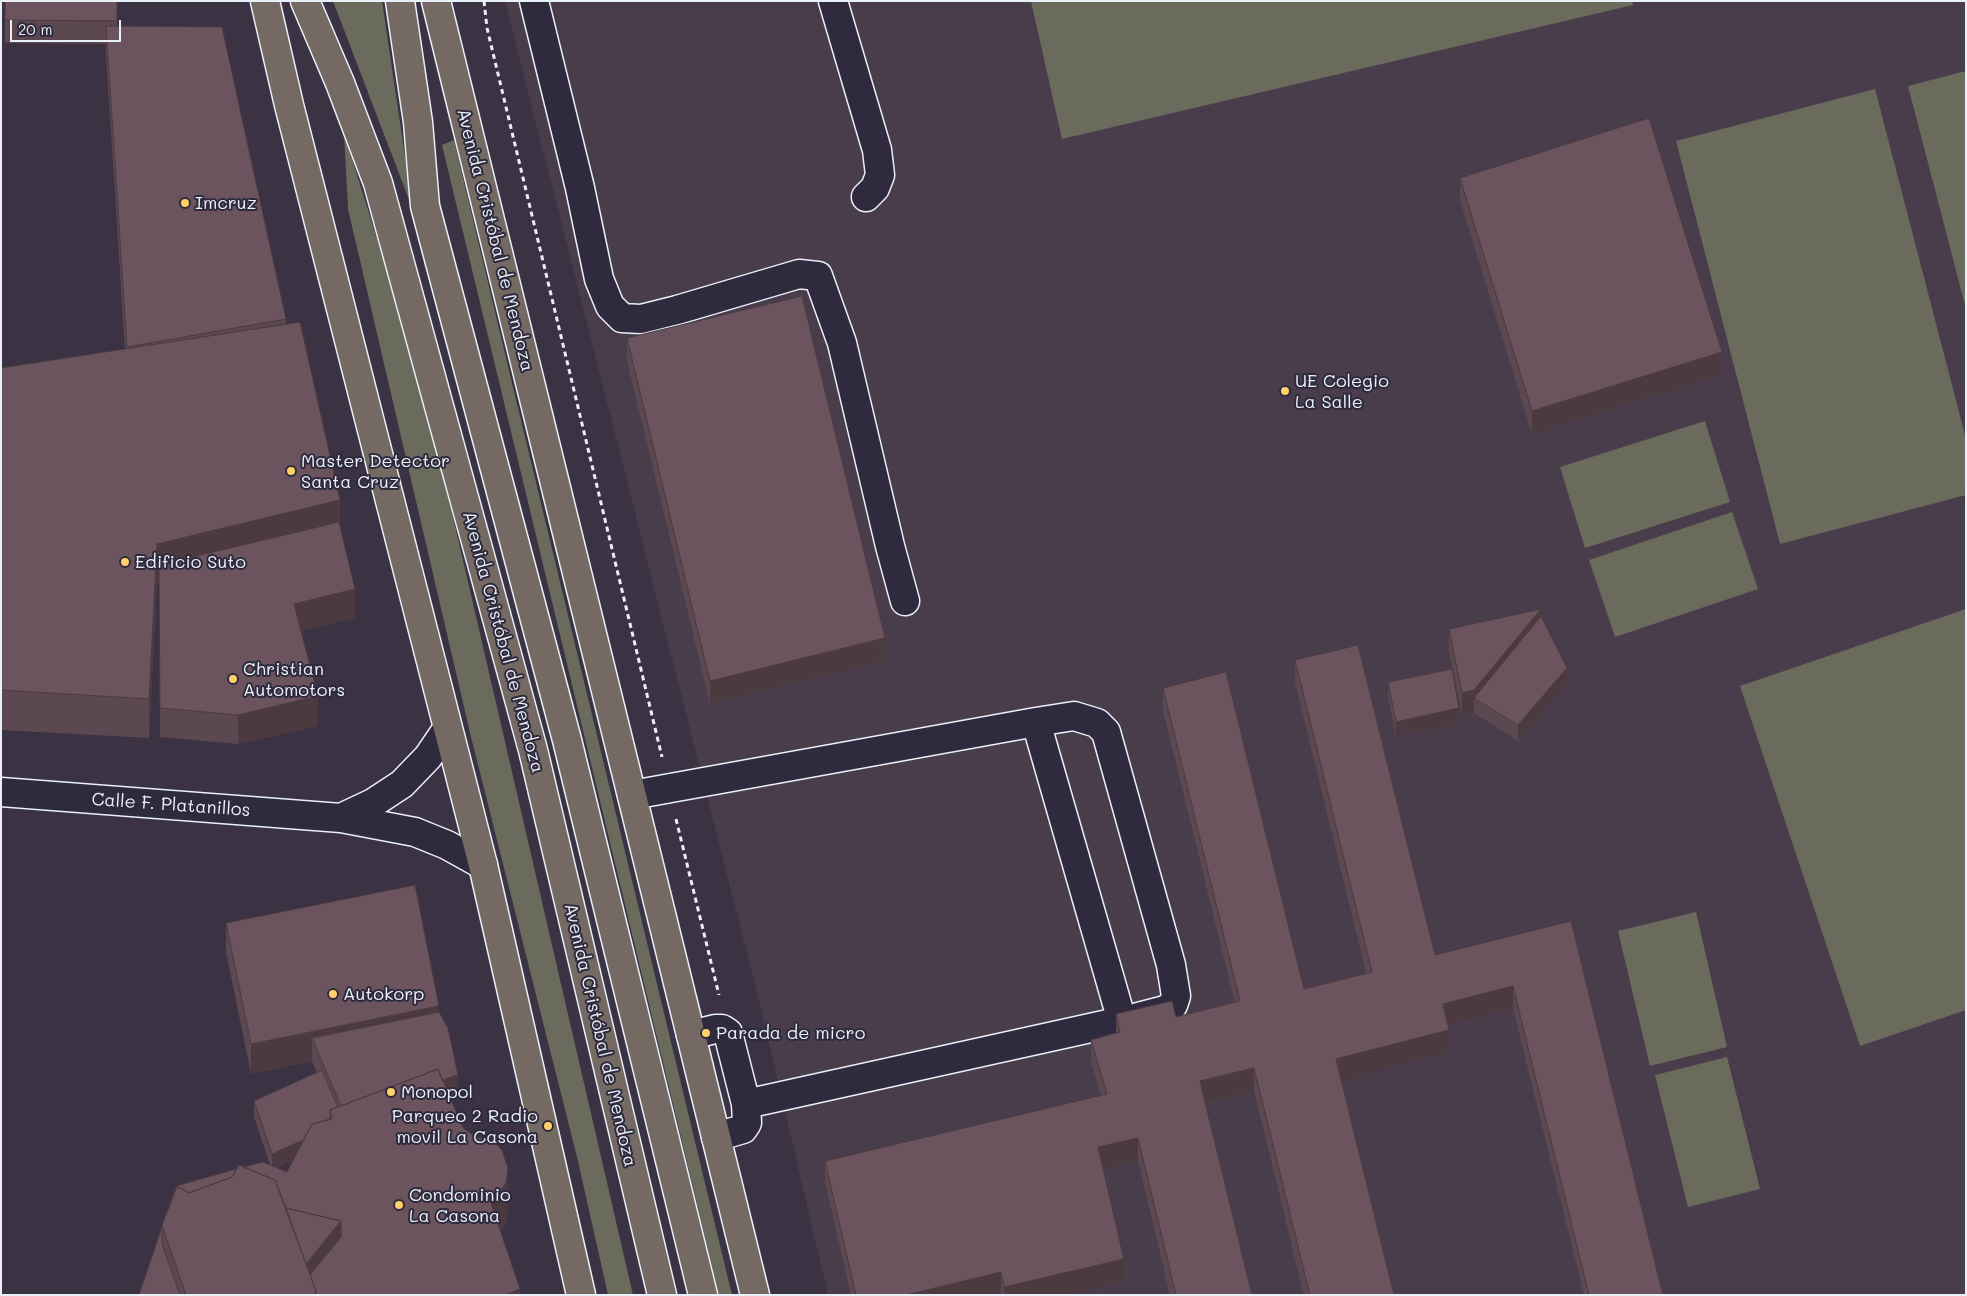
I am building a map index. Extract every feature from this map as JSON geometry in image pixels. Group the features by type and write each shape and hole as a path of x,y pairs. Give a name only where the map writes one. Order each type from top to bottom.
{"main road":[{"path":"265,1 292,115 483,865 581,1295"},
{"name":"Avenida Cristóbal de Mendoza","path":"305,1 340,83 378,183 533,750 662,1295"},
{"name":"Avenida Cristóbal de Mendoza","path":"400,1 418,122 425,206 566,740 703,1295"},
{"name":"Avenida Cristóbal de Mendoza","path":"436,1 755,1295"}],"street":[{"path":"534,1 566,130 599,279 610,306 622,318 642,319 799,274 818,276 825,291 842,343 890,546 906,601"},
{"path":"833,1 877,150 880,175 875,188 866,197"},
{"path":"632,794 1074,716 1097,723 1106,732 1171,965 1176,996 1173,1005 1165,1010 1122,1021 746,1104"},
{"path":"1036,722 1122,1021"},
{"name":"Calle F. Platanillos","path":"341,818 373,803 402,784 428,757 447,729"},
{"name":"Calle F. Platanillos","path":"1,792 341,818 414,832 447,845 483,865"},
{"path":"691,1035 715,1029 722,1029 728,1032 746,1104 747,1123 743,1129 716,1137"}],"path":[{"path":"484,1 487,28 728,1032"}],"shaded area":[{"name":"UE Colegio La Salle","path":"505,1 1966,1 1966,1295 828,1295 760,1005"}],"green space":[{"path":"333,1 382,1 413,210"},
{"path":"1031,1 1632,1 1633,5 1062,139"},
{"path":"1966,71 1966,309 1908,86"},
{"path":"1875,89 1966,439 1966,495 1780,544 1676,141"},
{"path":"344,133 422,383 633,1295 608,1295 578,1161 471,737 348,209"},
{"path":"454,140 732,1295 719,1295 442,145"},
{"path":"1705,421 1730,502 1585,548 1560,467"},
{"path":"1732,512 1758,589 1615,637 1589,560"},
{"path":"1966,609 1966,1010 1860,1046 1740,686"},
{"path":"1696,912 1727,1047 1650,1066 1618,931"},
{"path":"1727,1057 1760,1189 1688,1207 1655,1075"}],"building":[{"path":"5,1 117,1 117,21 5,20"},
{"name":"Imcruz","path":"106,26 222,27 286,319 127,347"},
{"path":"1649,118 1722,352 1532,411 1460,178"},
{"path":"802,296 885,638 710,681 627,338"},
{"name":"Edificio Suto","path":"300,322 340,500 157,544 149,699 1,690 1,368"},
{"name":"Christian Automotors","path":"339,522 355,589 294,604 318,696 238,715 160,708 159,565"},
{"path":"1541,609 1474,690 1462,693 1449,629"},
{"path":"1541,616 1567,668 1518,725 1474,698"},
{"path":"1358,645 1435,955 1571,921 1663,1295 1589,1295 1513,986 1443,1004 1449,1030 1336,1059 1394,1295 1310,1295 1254,1068 1200,1081 1252,1295 1176,1295 1138,1138 1098,1147 1124,1259 1004,1287 1001,1272 906,1295 856,1295 825,1161 1107,1094 1091,1040 1120,1032 1116,1014 1172,1001 1176,1017 1240,1001 1163,688 1226,672 1304,989 1372,972 1295,660"},
{"path":"1452,669 1459,708 1396,722 1388,682"},
{"name":"Autokorp","path":"415,885 439,1006 251,1044 226,923"},
{"path":"439,1012 448,1028 458,1075 442,1080 438,1069 341,1106 312,1038"},
{"name":"Condominio La Casona","path":"438,1069 463,1128 476,1137 493,1140 502,1150 508,1168 506,1183 498,1194 490,1200 520,1289 505,1295 316,1295 310,1275 341,1237 341,1221 286,1208 275,1180 244,1167 263,1162 287,1172 312,1124 332,1119 330,1110"},
{"path":"322,1070 338,1107 330,1110 330,1119 312,1124 303,1140 272,1154 254,1101"},
{"path":"239,1165 275,1180 316,1291 314,1295 186,1295 162,1225 177,1186 189,1193 232,1177"},
{"path":"236,1169 232,1177 189,1193 177,1186 168,1210 176,1186"},
{"path":"286,1208 341,1221 306,1264"},
{"path":"162,1227 162,1244 180,1295 139,1295"}],"place":[{"name":"Imcruz","path":"185,203"},
{"name":"UE Colegio La Salle","path":"1285,391"},
{"name":"Master Detector Santa Cruz","path":"291,471"},
{"name":"Edificio Suto","path":"125,562"},
{"name":"Christian Automotors","path":"233,679"},
{"name":"Autokorp","path":"333,994"},
{"name":"Parada de micro","path":"706,1033"},
{"name":"Monopol","path":"391,1092"},
{"name":"Parqueo 2 Radio movil La Casona","path":"548,1126"},
{"name":"Condominio La Casona","path":"399,1205"}]}
